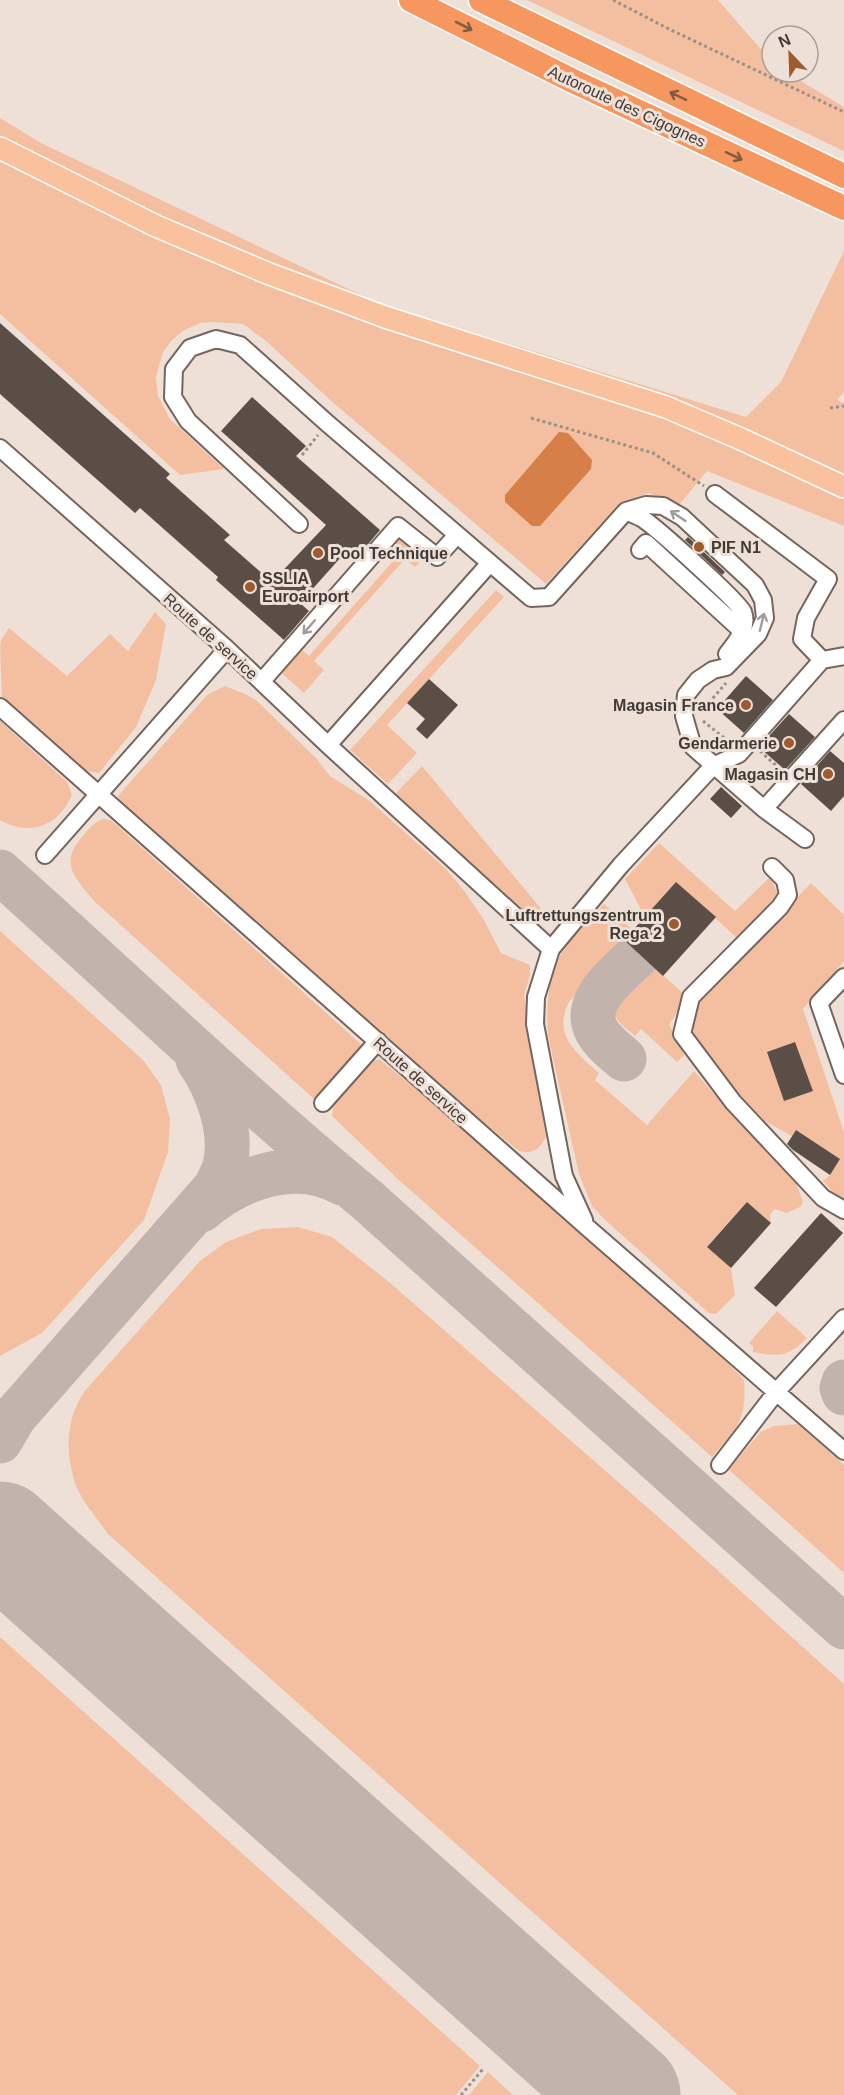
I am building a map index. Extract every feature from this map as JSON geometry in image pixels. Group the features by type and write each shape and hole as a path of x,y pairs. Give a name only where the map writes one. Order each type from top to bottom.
{"highway":[{"name":"Autoroute des Cigognes","path":"411,0 573,81 844,208"},
{"name":"Autoroute des Cigognes","path":"480,0 844,177"}],"main road":[{"path":"0,148 156,226 267,273 385,317 666,407 844,487"}],"street":[{"path":"299,524 188,421 173,397 174,369 190,348 216,339 240,345 531,598 549,597 626,512 646,505 663,506 682,517 755,585 763,600 765,618 758,634 726,667 713,670"},
{"name":"Route de service","path":"0,448 227,649 328,745 551,949"},
{"path":"715,494 828,579 806,618 802,639 822,660"},
{"path":"626,512 643,519 725,591 743,612 740,638 713,670 698,680 686,695 684,716 693,747 764,809 805,839"},
{"path":"262,681 398,526 437,557 457,535"},
{"path":"640,550 646,543 678,577 742,631"},
{"path":"328,745 490,562"},
{"path":"45,855 227,649"},
{"path":"588,1228 564,1176 535,1024 536,997 551,949 628,857 713,766 754,746 822,660 844,656"},
{"name":"Route de service","path":"0,707 588,1228 844,1451"},
{"path":"764,809 844,720"},
{"path":"772,867 785,880 788,895 780,907 691,997 682,1034 739,1109 823,1198 844,1210"},
{"path":"844,976 819,1004 844,1075"},
{"path":"323,1103 378,1041"},
{"path":"720,1465 777,1391 844,1318"}],"path":[{"path":"613,0 844,112"},
{"path":"830,408 844,405"},
{"path":"531,418 653,453 715,494"},
{"path":"733,675 697,716 734,747 745,738 754,746"},
{"path":"461,2095 483,2069"}],"shaded area":[{"path":"527,0 718,0 760,48 760,84 806,84 844,107 844,151"},
{"path":"0,118 41,143 378,303 746,417 781,382 844,251 844,392 837,400 844,403 844,526 707,471 679,505 649,493 619,504 546,584 329,399 266,341 243,324 200,323 183,331 163,352 156,377 158,396 170,419 224,469 180,475 0,314"},
{"path":"559,432 568,433 592,460 591,469 540,526 532,526 505,502 505,495"},
{"path":"400,533 425,556 415,567 405,559 314,661 324,670 304,693 278,670 298,647 309,656 402,551 392,541"},
{"path":"496,590 504,597 387,725 417,753 388,784 350,750"},
{"path":"155,612 166,624 156,680 136,727 99,773 78,770 2,701 0,646 9,628 67,676 110,634 128,651"},
{"path":"225,686 256,700 316,758 330,776 370,801 446,869 484,920 501,953 530,965 530,975 524,995 546,1137 535,1150 519,1151 436,1086 123,809 118,796 207,695"},
{"path":"0,721 67,782 72,795 66,806 51,821 42,826 22,828 0,820"},
{"path":"422,766 543,911 533,921 395,794"},
{"path":"104,819 112,821 363,1046 314,1099 95,902 76,878 72,871 71,855 89,828"},
{"path":"659,843 735,911 770,877 778,894 738,939 676,882 645,917 625,879"},
{"path":"811,883 844,915 844,961 803,1009 844,1132 844,1198 840,1200 823,1181 830,1175 840,1159 796,1130 792,1136 765,1121 741,1097 693,1037 690,1028 694,1006"},
{"path":"604,904 633,930 569,1002 563,1024 569,1042 599,1073 595,1080 647,1125 694,1071 740,1124 792,1173 803,1202 800,1207 787,1213 774,1209 770,1215 771,1223 747,1202 707,1246 731,1268 735,1295 716,1314 709,1313 603,1218 592,1206 579,1174 548,1036 548,1001 552,977 560,956 575,935"},
{"path":"0,931 143,1060 161,1085 170,1119 168,1152 144,1220 42,1333 0,1356"},
{"path":"654,967 686,996 669,1024 684,1055 677,1062 641,1029 635,1036 621,1024 615,1013 616,1008"},
{"path":"379,1059 475,1136 719,1354 744,1380 742,1415 734,1431 712,1457 400,1181 332,1116 334,1102 367,1064"},
{"path":"298,1227 332,1237 389,1282 664,1522 844,1684 844,2095 738,2095 108,1534 85,1502 75,1483 69,1448 71,1424 84,1392 200,1261 226,1242 261,1229"},
{"path":"777,1311 807,1338 794,1349 783,1354 769,1355 753,1352 753,1346 749,1343"},
{"path":"798,1424 844,1465 844,1573 728,1469 761,1432 774,1426"},
{"path":"0,1637 480,2066 456,2095 0,2095"},
{"path":"488,2072 513,2095 469,2095"}],"building":[{"path":"0,323 170,474 166,478 230,535 224,540 272,582 326,525 221,431 252,397 306,446 296,456 380,530 359,555 350,547 300,603 309,611 284,640 216,580 218,577 140,508 135,513 0,394"},
{"path":"688,537 725,572 722,575 685,540"},
{"name":"Magasin France","path":"746,676 773,700 744,733 717,709"},
{"path":"429,679 458,705 427,739 416,729 425,719 407,703"},
{"name":"Gendarmerie","path":"789,714 815,737 785,770 759,747"},
{"name":"Magasin CH","path":"830,751 844,763 844,796 831,811 801,784"},
{"path":"721,787 742,806 731,818 710,799"},
{"name":"Luftrettungszentrum Rega 2","path":"676,882 716,917 663,976 624,940"},
{"path":"795,1042 813,1091 784,1101 767,1052"},
{"path":"796,1130 840,1159 830,1175 787,1144"},
{"path":"747,1202 771,1223 731,1268 707,1247"},
{"path":"821,1213 843,1233 776,1307 754,1288"}],"taxiway":[{"path":"0,872 227,1079 366,1199 844,1627"},
{"path":"624,1059 600,1036 593,1016 599,996 606,986 639,954"},
{"path":"0,1441 14,1417 216,1187 225,1166 227,1139 217,1097 198,1060"},
{"path":"201,1210 232,1189 268,1175 305,1172 324,1175 342,1183"},
{"path":"844,1382 842,1388 844,1393"},
{"path":"0,1513 9,1536 27,1561"}],"runway":[{"path":"0,1537 625,2095"}],"place":[{"name":"PIF N1","path":"699,547"},
{"name":"Pool Technique","path":"318,553"},
{"name":"SSLIA Euroairport","path":"250,587"},
{"name":"Magasin France","path":"746,705"},
{"name":"Gendarmerie","path":"789,743"},
{"name":"Magasin CH","path":"828,774"},
{"name":"Luftrettungszentrum Rega 2","path":"674,924"}]}
